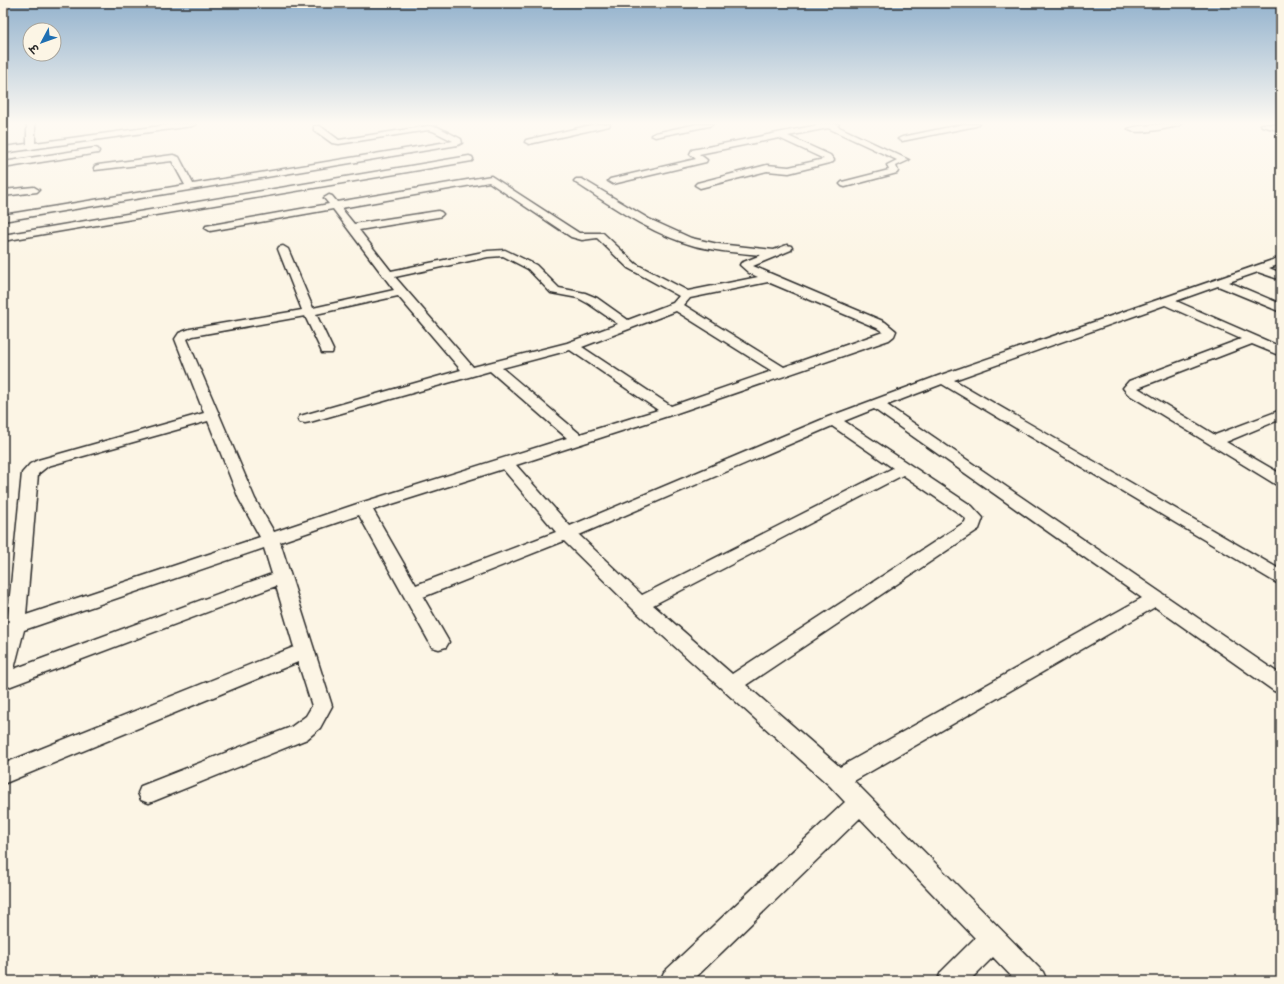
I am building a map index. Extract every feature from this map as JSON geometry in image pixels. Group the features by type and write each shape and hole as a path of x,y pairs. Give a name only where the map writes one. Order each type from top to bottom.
{"street":[{"path":"98,170 99,178"},
{"path":"181,170 191,188"},
{"path":"3,218 191,188 290,170"},
{"path":"308,170 387,275 470,372"},
{"path":"3,238 409,170"},
{"path":"613,181 660,170"},
{"path":"700,185 759,170"},
{"path":"845,184 894,171 893,170"},
{"path":"210,228 334,205 491,179 575,235 586,237 597,235 601,236 617,254 632,266 686,295"},
{"path":"16,626 363,508 669,411 885,337 890,333 890,331 881,325 746,268 744,265 781,250 718,247 689,241 669,233 616,205 579,181"},
{"path":"3,193 34,190"},
{"path":"351,228 438,214"},
{"path":"283,249 309,312 327,350"},
{"path":"387,275 488,254 505,253 532,267 555,291 581,295 593,301 627,325"},
{"path":"412,594 567,534 833,420 943,379 1281,260"},
{"path":"1261,268 1281,277"},
{"path":"305,419 470,372 572,346 677,306 686,295 769,278"},
{"path":"1219,282 1281,308"},
{"path":"149,793 299,733 313,722 322,706 270,539 247,500 181,339 183,336 190,333 309,312 401,292"},
{"path":"1166,301 1281,352"},
{"path":"677,306 783,372"},
{"path":"1253,339 1134,384 1130,388 1281,481"},
{"path":"572,346 669,411"},
{"path":"492,366 578,440"},
{"path":"943,379 1281,578"},
{"path":"876,404 1281,685"},
{"path":"1214,441 1281,414"},
{"path":"3,674 16,626 30,473 35,467 43,463 212,415"},
{"path":"732,684 973,525 974,518 966,510 833,420"},
{"path":"506,463 567,534 640,604 838,779 1034,981"},
{"path":"640,604 904,468"},
{"path":"363,508 439,642"},
{"path":"3,681 282,577"},
{"path":"838,779 1157,598"},
{"path":"3,774 305,651"},
{"path":"673,981 861,802"},
{"path":"950,981 993,939"}]}
